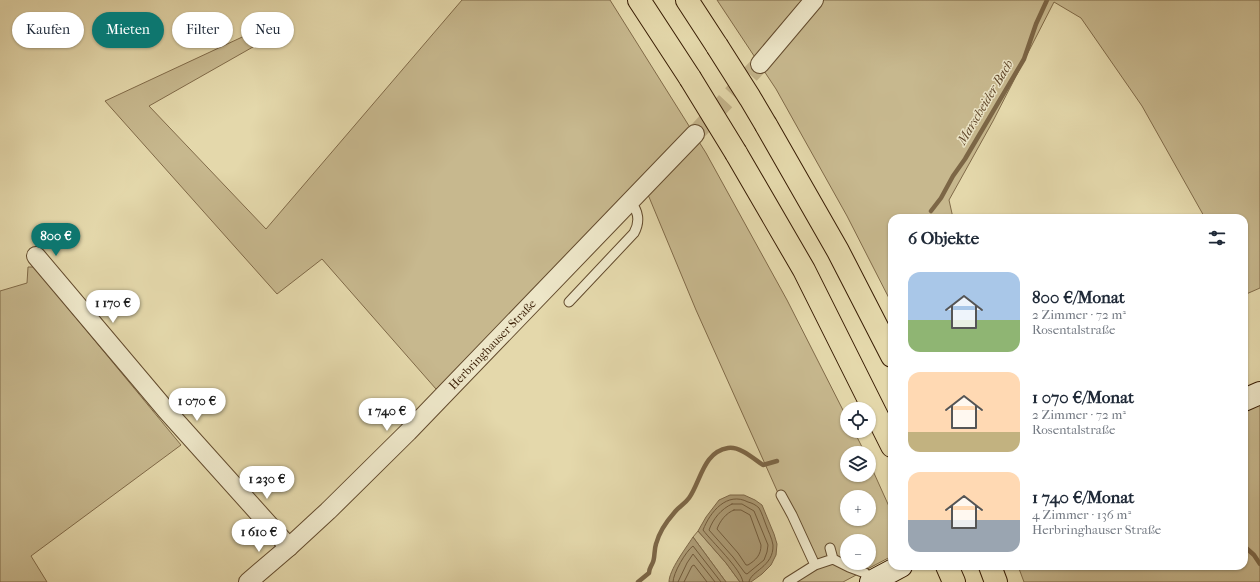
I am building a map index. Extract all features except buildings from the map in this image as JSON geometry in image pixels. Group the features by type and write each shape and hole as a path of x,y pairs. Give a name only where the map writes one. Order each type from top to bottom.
{"highway":[{"path":"639,0 690,78 736,153 804,270 888,438"},
{"path":"687,0 766,125 838,251 888,348"},
{"path":"949,570 954,582"}],"main road":[{"path":"1248,398 1260,393"},
{"path":"871,582 894,570"}],"street":[{"path":"760,64 814,0"},
{"name":"Herbringhauser Straße","path":"248,582 289,548 408,432 695,134"},
{"path":"36,256 166,410 289,548"}],"lane":[{"path":"569,302 634,234 637,228 638,216 635,207 630,202"},
{"path":"780,495 792,515 815,565"},
{"path":"830,548 833,559"},
{"path":"788,582 815,565 833,559 865,573 871,582"}],"shaded area":[{"path":"462,0 610,0 706,153 787,300 840,404 840,438 858,438 862,446 840,446 840,482 876,482 876,478 888,504 888,558 876,564 876,534 840,534 840,570 866,570 843,582 787,582 813,571 696,310 649,197 640,184 436,389 322,259 277,294 105,101 219,48 233,48 233,41 241,38 241,48 251,48 149,106 266,229"},
{"path":"717,0 1260,0 1260,288 1248,293 1248,214 1203,214 1142,106 1081,18 1054,2 993,121 949,200 952,214 888,214 888,296 847,216 776,89"},
{"path":"28,267 34,267 181,445 31,556 47,582 0,582 0,291 27,283"},
{"path":"1260,402 1260,582 1024,582 1020,570 1248,570 1248,407"},
{"path":"698,531 726,563 740,582 726,582 693,537"}],"water":[{"path":"730,495 744,495 762,505 777,544 776,555 771,565 751,582 740,582 726,563 698,531 706,517 719,500"},
{"path":"693,537 726,582 669,582 675,565"}],"waterway":[{"name":"Marscheider Bach","path":"931,211 941,198 953,176 965,159 1024,59 1036,24 1047,0"},
{"name":"Marscheider Bach","path":"638,582 649,573 654,560 656,544 663,528 668,520 689,498 704,468 713,455 728,448 733,448 747,454 763,465 777,461"},
{"path":"1248,550 1260,564"}],"tunnel":[{"path":"695,134 760,64"}]}
